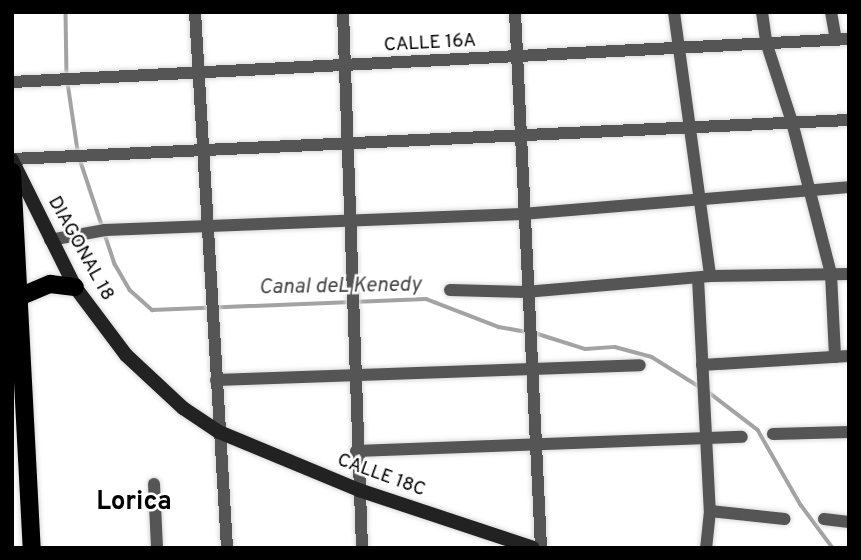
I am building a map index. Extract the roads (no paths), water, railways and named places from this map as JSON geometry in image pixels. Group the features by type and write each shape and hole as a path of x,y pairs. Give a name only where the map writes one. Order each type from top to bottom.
{"main road":[{"name":"DIAGONAL 18","path":"12,159 75,287 152,382 219,432"},
{"path":"12,172 19,297 17,328 32,548"},
{"path":"19,297 50,284 75,287"},
{"name":"CALLE 18C","path":"219,432 359,490 533,548"}],"street":[{"path":"195,12 227,548"},
{"path":"343,12 347,68 356,451 362,548"},
{"path":"515,12 522,135 525,292 541,548"},
{"path":"674,12 702,197 702,365 710,510 706,548"},
{"path":"702,365 842,356 831,274 811,189 766,42 762,12"},
{"path":"831,12 843,38"},
{"name":"CALLE 16A","path":"12,82 679,51 843,38"},
{"path":"12,159 691,125 849,120"},
{"path":"50,240 116,229 208,229 522,214 702,197 849,187"},
{"path":"450,290 525,292 704,277 849,274"},
{"path":"216,380 640,365"},
{"path":"774,434 849,432"},
{"path":"356,451 742,437"},
{"path":"155,484 157,548"},
{"path":"710,510 785,520"},
{"path":"824,519 849,522"}],"waterway":[{"name":"Canal deL Kenedy","path":"66,12 67,75"},
{"name":"Canal deL Kenedy","path":"68,83 78,151"},
{"name":"Canal deL Kenedy","path":"80,159 115,264 130,290 152,310 426,299 499,327 527,332"},
{"name":"Canal deL Kenedy","path":"535,333 585,349 615,347 652,357 700,387"},
{"name":"Canal deL Kenedy","path":"707,391 758,430 801,505 833,548"}],"district":[{"name":"Lorica","path":"134,503"}]}
